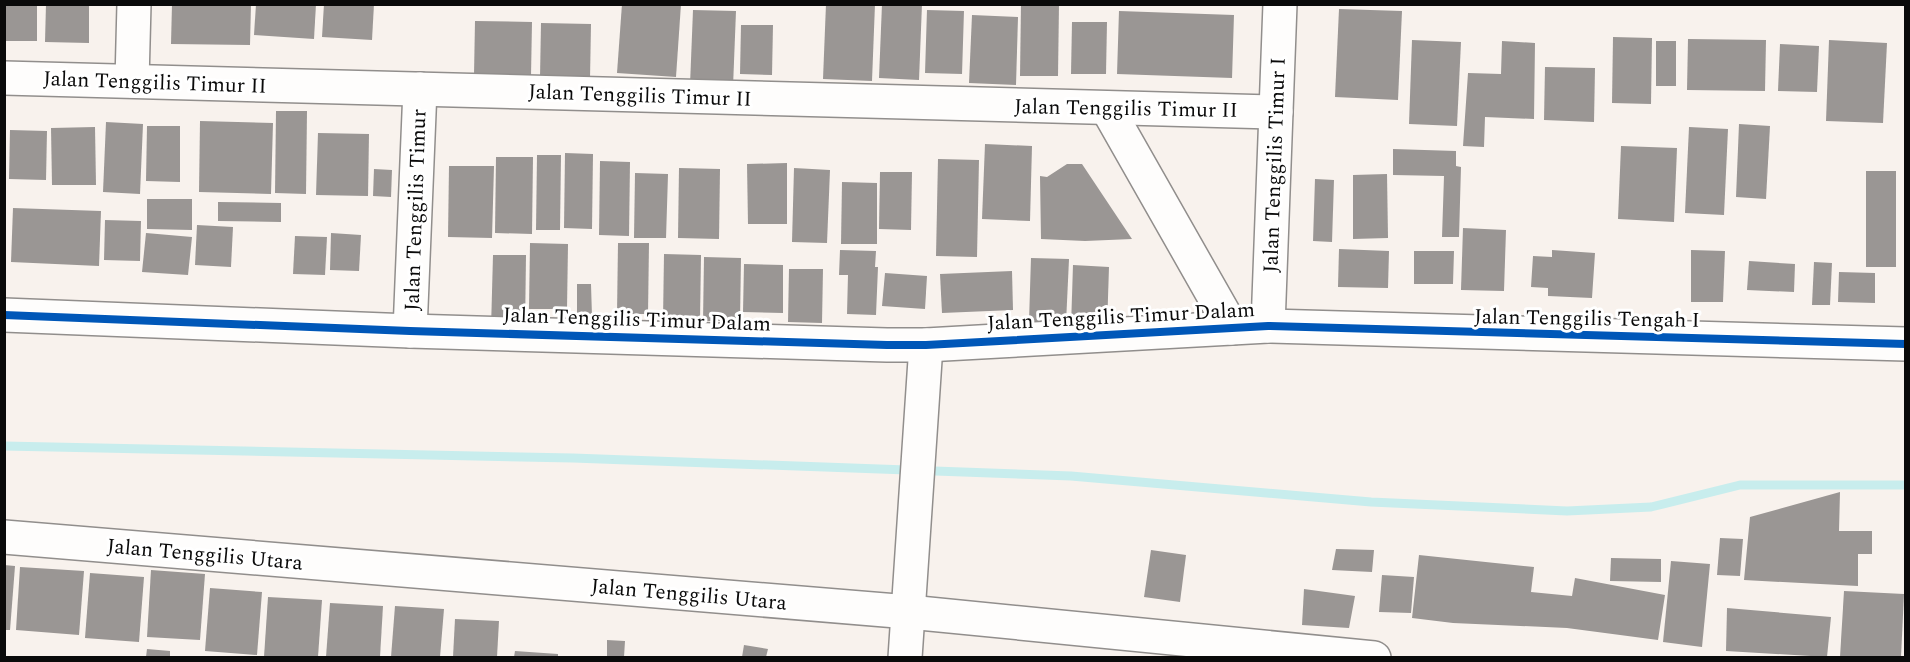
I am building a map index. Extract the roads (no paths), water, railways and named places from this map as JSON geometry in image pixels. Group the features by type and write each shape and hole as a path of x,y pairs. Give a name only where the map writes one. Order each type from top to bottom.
{"street":[{"path":"132,81 134,4"},
{"name":"Jalan Tenggilis Timur I","path":"1268,326 1280,4"},
{"name":"Jalan Tenggilis Timur II","path":"4,78 1276,112"},
{"name":"Jalan Tenggilis Timur","path":"410,331 420,89"},
{"path":"1107,108 1232,328"},
{"name":"Jalan Tenggilis Timur Dalam","path":"4,315 410,331 926,345 1268,326"},
{"name":"Jalan Tenggilis Tengah I","path":"1268,326 1905,344"},
{"path":"905,657 926,345"},
{"name":"Jalan Tenggilis Utara","path":"4,537 909,612 1218,650 1374,657"}],"waterway":[{"path":"4,446 573,458 1071,476 1371,502 1567,511 1651,507 1740,485 1906,485"}]}
